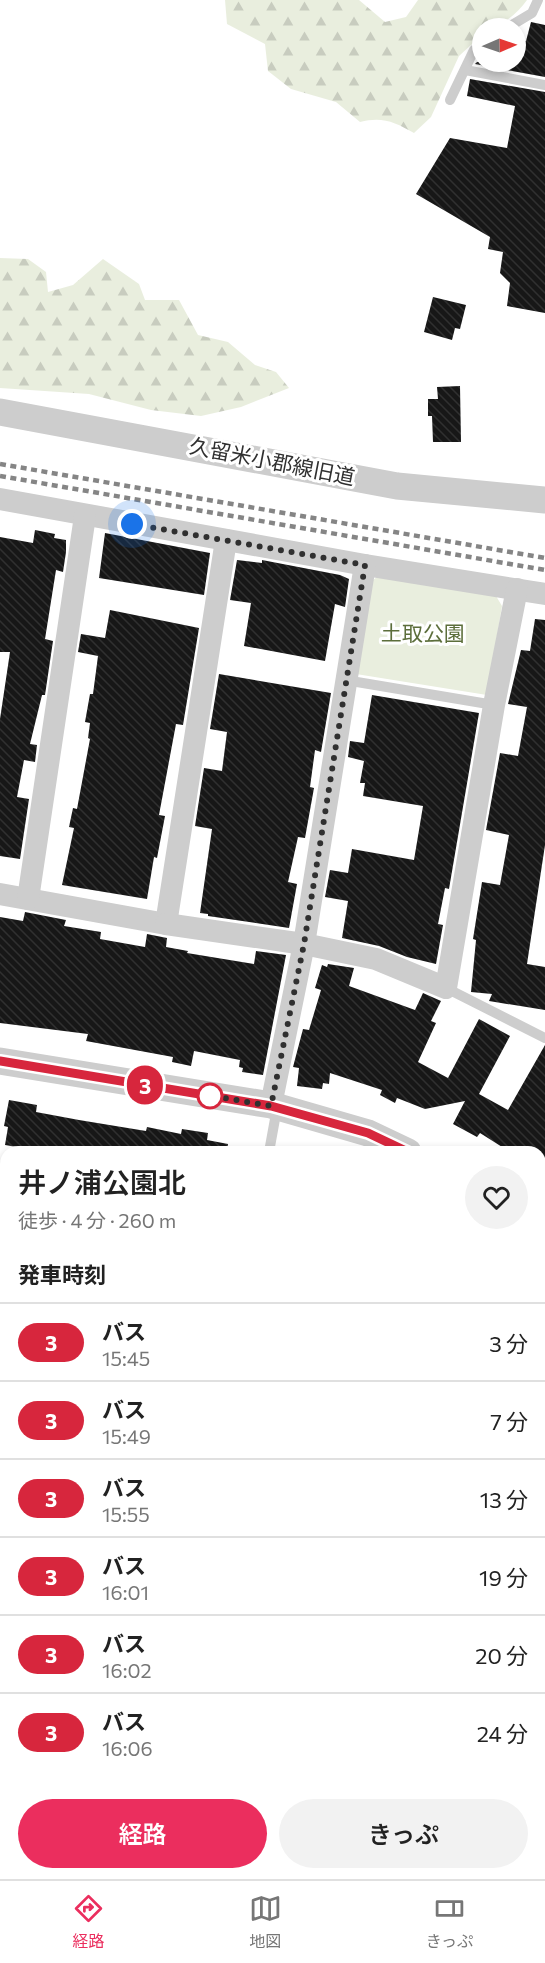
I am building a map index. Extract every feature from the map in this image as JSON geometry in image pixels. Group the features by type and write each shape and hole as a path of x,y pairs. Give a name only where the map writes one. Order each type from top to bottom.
{"street":[{"name":"久留米小郡線旧道","path":"0,412 398,486 545,500"},
{"path":"0,499 365,565 545,594"},
{"path":"28,899 85,516"},
{"path":"166,924 226,540"},
{"path":"274,1106 304,944 365,565"},
{"path":"0,894 166,924 304,944 376,959 446,988 494,705 517,589"},
{"path":"0,1061 274,1106 368,1133 395,1146"}],"lane":[{"path":"524,18 532,13 538,0"},
{"path":"450,100 472,54"},
{"path":"465,70 545,86"},
{"path":"345,680 494,705"},
{"path":"446,988 545,1038"},
{"path":"270,1146 274,1106"}],"green space":[{"path":"225,0 359,0 385,22 406,17 418,0 527,0 509,18 472,18 472,44 459,56 431,117 414,133 388,121 360,122 336,102 291,89 268,71 265,44 227,24"},
{"path":"0,258 28,259 46,272 48,292 73,285 103,259 139,284 145,300 179,300 198,335 228,342 255,365 276,372 289,388 241,407 201,416 151,410 89,394 0,388"},
{"name":"土取公園","path":"381,574 496,596 502,606 487,695 356,674 369,583"}],"building":[{"path":"531,22 545,25 545,77 518,72 526,72 526,41"},
{"path":"470,79 545,92 545,313 507,306 510,283 500,273 503,252 488,249 490,237 416,194 450,138 507,148 515,106 467,96"},
{"path":"433,297 466,305 460,329 455,328 452,340 424,332"},
{"path":"460,386 461,442 433,442 432,416 428,416 428,399 438,399 437,387"},
{"path":"35,530 55,534 54,538 66,540 66,552 63,572 56,570 45,639 53,641 45,695 42,695 30,744 37,745 35,762 24,760 17,797 29,799 20,859 0,856 0,719 10,652 0,652 0,537 33,543"},
{"path":"105,533 210,553 204,595 99,578"},
{"path":"237,560 262,563 262,560 340,575 349,579 345,607 335,604 325,661 244,646 251,603 230,600"},
{"path":"110,610 199,628 183,725 176,724 159,815 165,816 157,858 154,857 147,899 62,885 74,828 69,827 73,808 77,809 90,739 88,738 90,723 85,722 90,694 93,694 98,656 78,652 81,634 105,638"},
{"path":"535,619 545,620 545,845 527,964 545,967 545,1010 489,1001 492,994 471,992 476,940 473,939 482,882 500,885 509,835 486,830 500,753 518,756 527,707 508,704 521,650 530,651"},
{"path":"219,674 331,693 321,752 315,750 310,787 314,788 305,838 298,837 288,882 297,884 289,928 200,913 212,829 195,826 204,768 222,771 227,732 210,729"},
{"path":"372,695 479,713 449,889 445,888 438,924 443,925 436,964 407,957 379,946 342,938 348,901 325,897 330,870 348,873 352,849 414,860 423,806 363,796 365,783 360,783 364,761 348,757 350,741 364,743"},
{"path":"25,912 66,920 64,926 101,932 100,939 145,947 147,934 167,938 166,947 188,951 187,953 254,964 256,951 286,955 263,1075 242,1072 243,1068 239,1067 240,1060 194,1051 191,1066 172,1062 173,1057 86,1041 88,1034 0,1023 0,917 23,921"},
{"path":"328,964 354,968 349,986 415,1010 423,993 441,1001 431,1021 436,1023 418,1062 448,1078 479,1019 510,1036 479,1094 508,1110 545,1045 545,1146 501,1146 480,1133 477,1137 453,1124 465,1101 425,1109 397,1098 395,1103 380,1095 382,1090 330,1073 329,1084 323,1083 322,1089 297,1086 299,1068 293,1067 303,1029 309,1030 321,990 315,988 322,965 327,967"},
{"path":"9,1100 37,1105 36,1112 79,1120 146,1131 147,1127 181,1134 182,1129 208,1133 207,1140 228,1144 228,1146 11,1146 5,1145 8,1127 4,1126"}],"railway":[{"path":"0,464 545,558"},
{"path":"0,476 545,570"}],"bus line":[{"name":"3","path":"0,1061 271,1106 368,1133 395,1146"}],"route":[{"path":"132,524 365,565 304,944 271,1106 207,1095 210,1096"}]}
